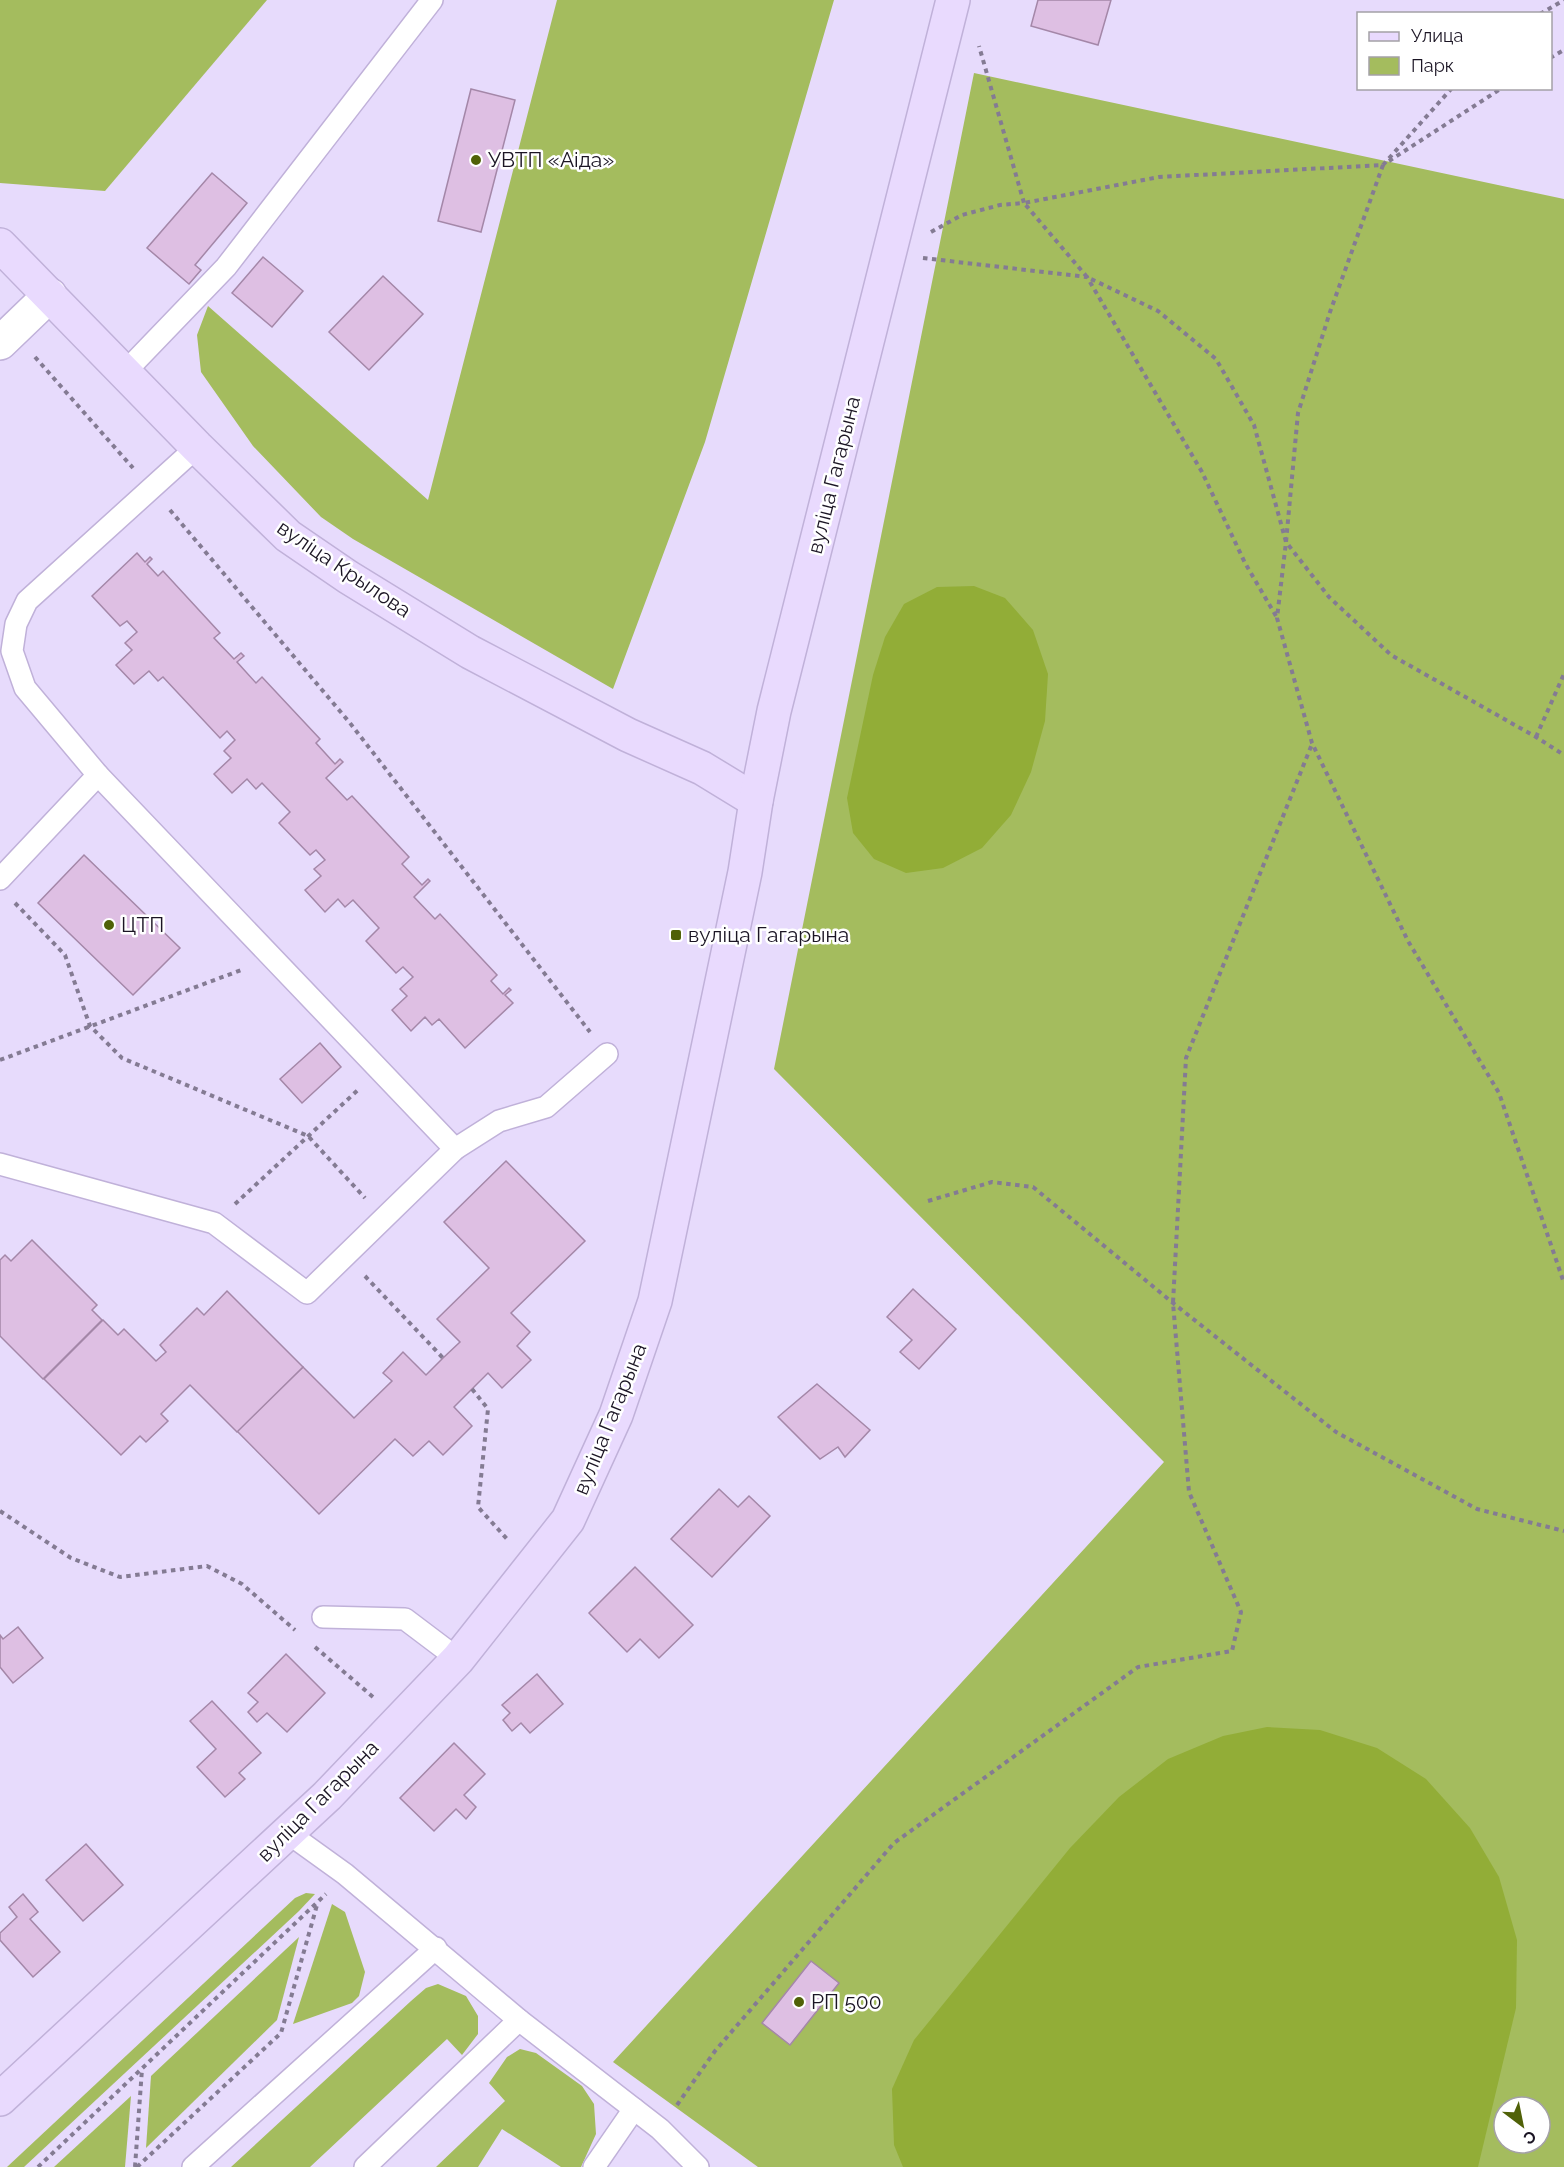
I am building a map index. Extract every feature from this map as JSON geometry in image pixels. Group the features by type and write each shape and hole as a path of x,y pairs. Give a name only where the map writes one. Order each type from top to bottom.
{"main road":[{"name":"вуліца Гагарына","path":"0,2099 288,1833 459,1659 568,1520 616,1415 655,1301 745,872 774,711 953,0"},
{"name":"вуліца Крылова","path":"0,245 288,536 348,577 470,652 628,735 702,768 756,801"}],"street":[{"path":"6,337 50,295"}],"lane":[{"path":"125,372 226,267 432,0"},
{"path":"198,447 27,602 16,624 12,651 25,688 98,775 455,1149"},
{"path":"4,888 98,775"},
{"path":"0,1164 214,1222 307,1293 455,1149 499,1121 546,1107 607,1054"},
{"path":"323,1617 405,1619 459,1659"},
{"path":"288,1833 345,1874 436,1948 519,2020 660,2129 698,2167"},
{"path":"193,2167 436,1948"},
{"path":"365,2167 519,2020"},
{"path":"594,2167 634,2109"}],"path":[{"path":"1543,12 1564,0"},
{"path":"979,45 1024,203 1087,277 1202,472 1245,563 1277,618 1312,743 1408,941 1499,1093 1564,1283"},
{"path":"1277,618 1298,414 1330,312 1383,165 1450,90"},
{"path":"890,254 962,215 1159,177 1383,165 1499,90"},
{"path":"890,254 1087,277 1158,311 1215,359 1254,425 1286,542 1329,597 1391,655 1564,755"},
{"path":"6,337 152,489 350,723 607,1054"},
{"path":"1536,737 1564,674"},
{"path":"660,2129 715,2051 894,1843 1138,1667 1232,1651 1241,1612 1189,1492 1173,1303 1186,1058 1312,743"},
{"path":"4,888 65,955 90,1026 122,1058 308,1136 384,1218"},
{"path":"0,1060 273,958"},
{"path":"214,1222 380,1070"},
{"path":"928,1201 992,1182 1033,1187 1173,1303 1336,1432 1476,1509 1564,1531"},
{"path":"346,1256 443,1358"},
{"path":"472,1389 488,1409 478,1508 508,1540"},
{"path":"0,1511 71,1558 120,1577 207,1566 242,1584 302,1636"},
{"path":"311,1644 380,1703"},
{"path":"38,2167 317,1904 345,1874"},
{"path":"136,2167 281,2033 317,1904"},
{"path":"136,2167 142,2069"}],"green space":[{"path":"0,0 267,0 105,191 0,183"},
{"path":"557,0 834,0 705,442 613,689 353,539 321,517 253,446 201,372 197,335 208,306 428,500"},
{"path":"974,73 1564,199 1564,2167 758,2167 613,2062 1164,1462 774,1069"},
{"path":"974,586 1005,598 1033,630 1048,674 1045,721 1031,772 1011,815 982,848 943,868 906,873 874,859 853,833 847,798 873,675 885,637 904,604 937,587"},
{"path":"1267,1727 1320,1730 1377,1748 1426,1779 1470,1828 1499,1877 1517,1940 1516,2008 1495,2095 1492,2095 1492,2108 1478,2167 903,2167 894,2145 892,2089 914,2040 1070,1848 1119,1797 1168,1759 1223,1736"},
{"path":"306,1893 315,1894 24,2167 7,2167 295,1898"},
{"path":"332,1904 345,1912 365,1972 359,1996 352,2003 293,2024"},
{"path":"299,1937 277,2020 146,2148 151,2076"},
{"path":"438,1984 466,1996 478,2016 478,2034 462,2055 447,2039 310,2167 231,2167 411,2001 426,1988"},
{"path":"520,2049 536,2053 582,2086 594,2104 596,2134 581,2167 561,2167 502,2129 478,2167 436,2167 505,2101 489,2083 507,2057"},
{"path":"131,2096 125,2167 54,2167"}],"building":[{"path":"1038,0 1111,0 1098,45 1031,26"},
{"name":"УВТП «Аіда»","path":"471,89 515,100 481,232 438,221"},
{"path":"212,173 247,203 195,265 201,270 189,284 147,248"},
{"path":"263,257 303,291 272,327 232,293"},
{"path":"383,276 423,314 369,370 329,332"},
{"path":"137,553 145,562 150,557 152,559 147,564 158,576 163,571 220,633 214,638 234,659 241,653 244,656 237,662 256,683 262,677 320,739 316,743 335,764 340,759 343,762 326,778 347,800 352,796 409,857 402,864 422,885 428,879 430,881 414,897 435,919 440,914 497,975 491,981 503,994 509,988 511,990 505,995 513,1003 465,1048 439,1019 432,1025 425,1017 411,1031 392,1010 407,996 400,989 413,977 403,967 396,973 366,941 379,928 353,900 345,907 338,899 325,912 305,890 321,876 314,869 325,860 316,850 310,855 279,823 290,812 262,783 256,789 247,779 232,793 214,774 231,758 224,751 235,740 227,731 220,738 163,677 158,681 149,671 134,684 116,665 132,650 125,643 137,632 127,621 120,626 92,596"},
{"name":"ЦТП","path":"84,855 180,948 133,995 38,903"},
{"path":"320,1043 341,1067 302,1103 280,1079"},
{"path":"506,1161 585,1241 511,1313 530,1332 517,1346 531,1360 502,1388 488,1373 454,1407 472,1426 443,1455 429,1441 413,1456 395,1439 319,1514 237,1431 303,1367 354,1418 392,1381 383,1373 403,1352 426,1375 460,1342 437,1319 489,1268 444,1222"},
{"path":"32,1240 97,1305 92,1310 102,1320 43,1379 0,1336 0,1260 5,1255 11,1261"},
{"path":"913,1289 956,1329 919,1369 900,1352 912,1340 887,1317"},
{"path":"227,1291 303,1367 237,1432 190,1385 161,1414 168,1421 146,1442 140,1436 121,1455 44,1379 103,1320 118,1335 124,1329 156,1361 166,1352 160,1345 197,1308 204,1315"},
{"path":"817,1384 870,1430 845,1457 838,1447 820,1459 778,1417"},
{"path":"719,1489 738,1507 749,1496 770,1516 712,1577 671,1539"},
{"path":"635,1567 693,1625 659,1658 640,1639 627,1652 589,1613"},
{"path":"18,1627 43,1658 13,1683 0,1667 0,1635 3,1639"},
{"path":"286,1654 325,1693 287,1732 267,1713 257,1722 248,1712 258,1702 248,1693"},
{"path":"537,1674 563,1704 530,1733 521,1723 512,1731 503,1720 510,1713 502,1705"},
{"path":"212,1701 261,1753 239,1773 245,1779 225,1797 197,1767 216,1749 190,1721"},
{"path":"454,1743 485,1774 464,1795 476,1807 466,1819 456,1809 434,1831 400,1798"},
{"path":"86,1844 123,1885 83,1921 46,1880"},
{"path":"23,1894 38,1912 30,1919 60,1952 33,1977 0,1940 0,1933 17,1917 9,1907"},
{"path":"811,1961 839,1983 790,2045 762,2023"}],"place":[{"name":"УВТП «Аіда»","path":"476,160"},
{"name":"ЦТП","path":"109,925"},
{"name":"вуліца Гагарына","path":"676,935"},
{"name":"РП 500","path":"799,2002"}]}
